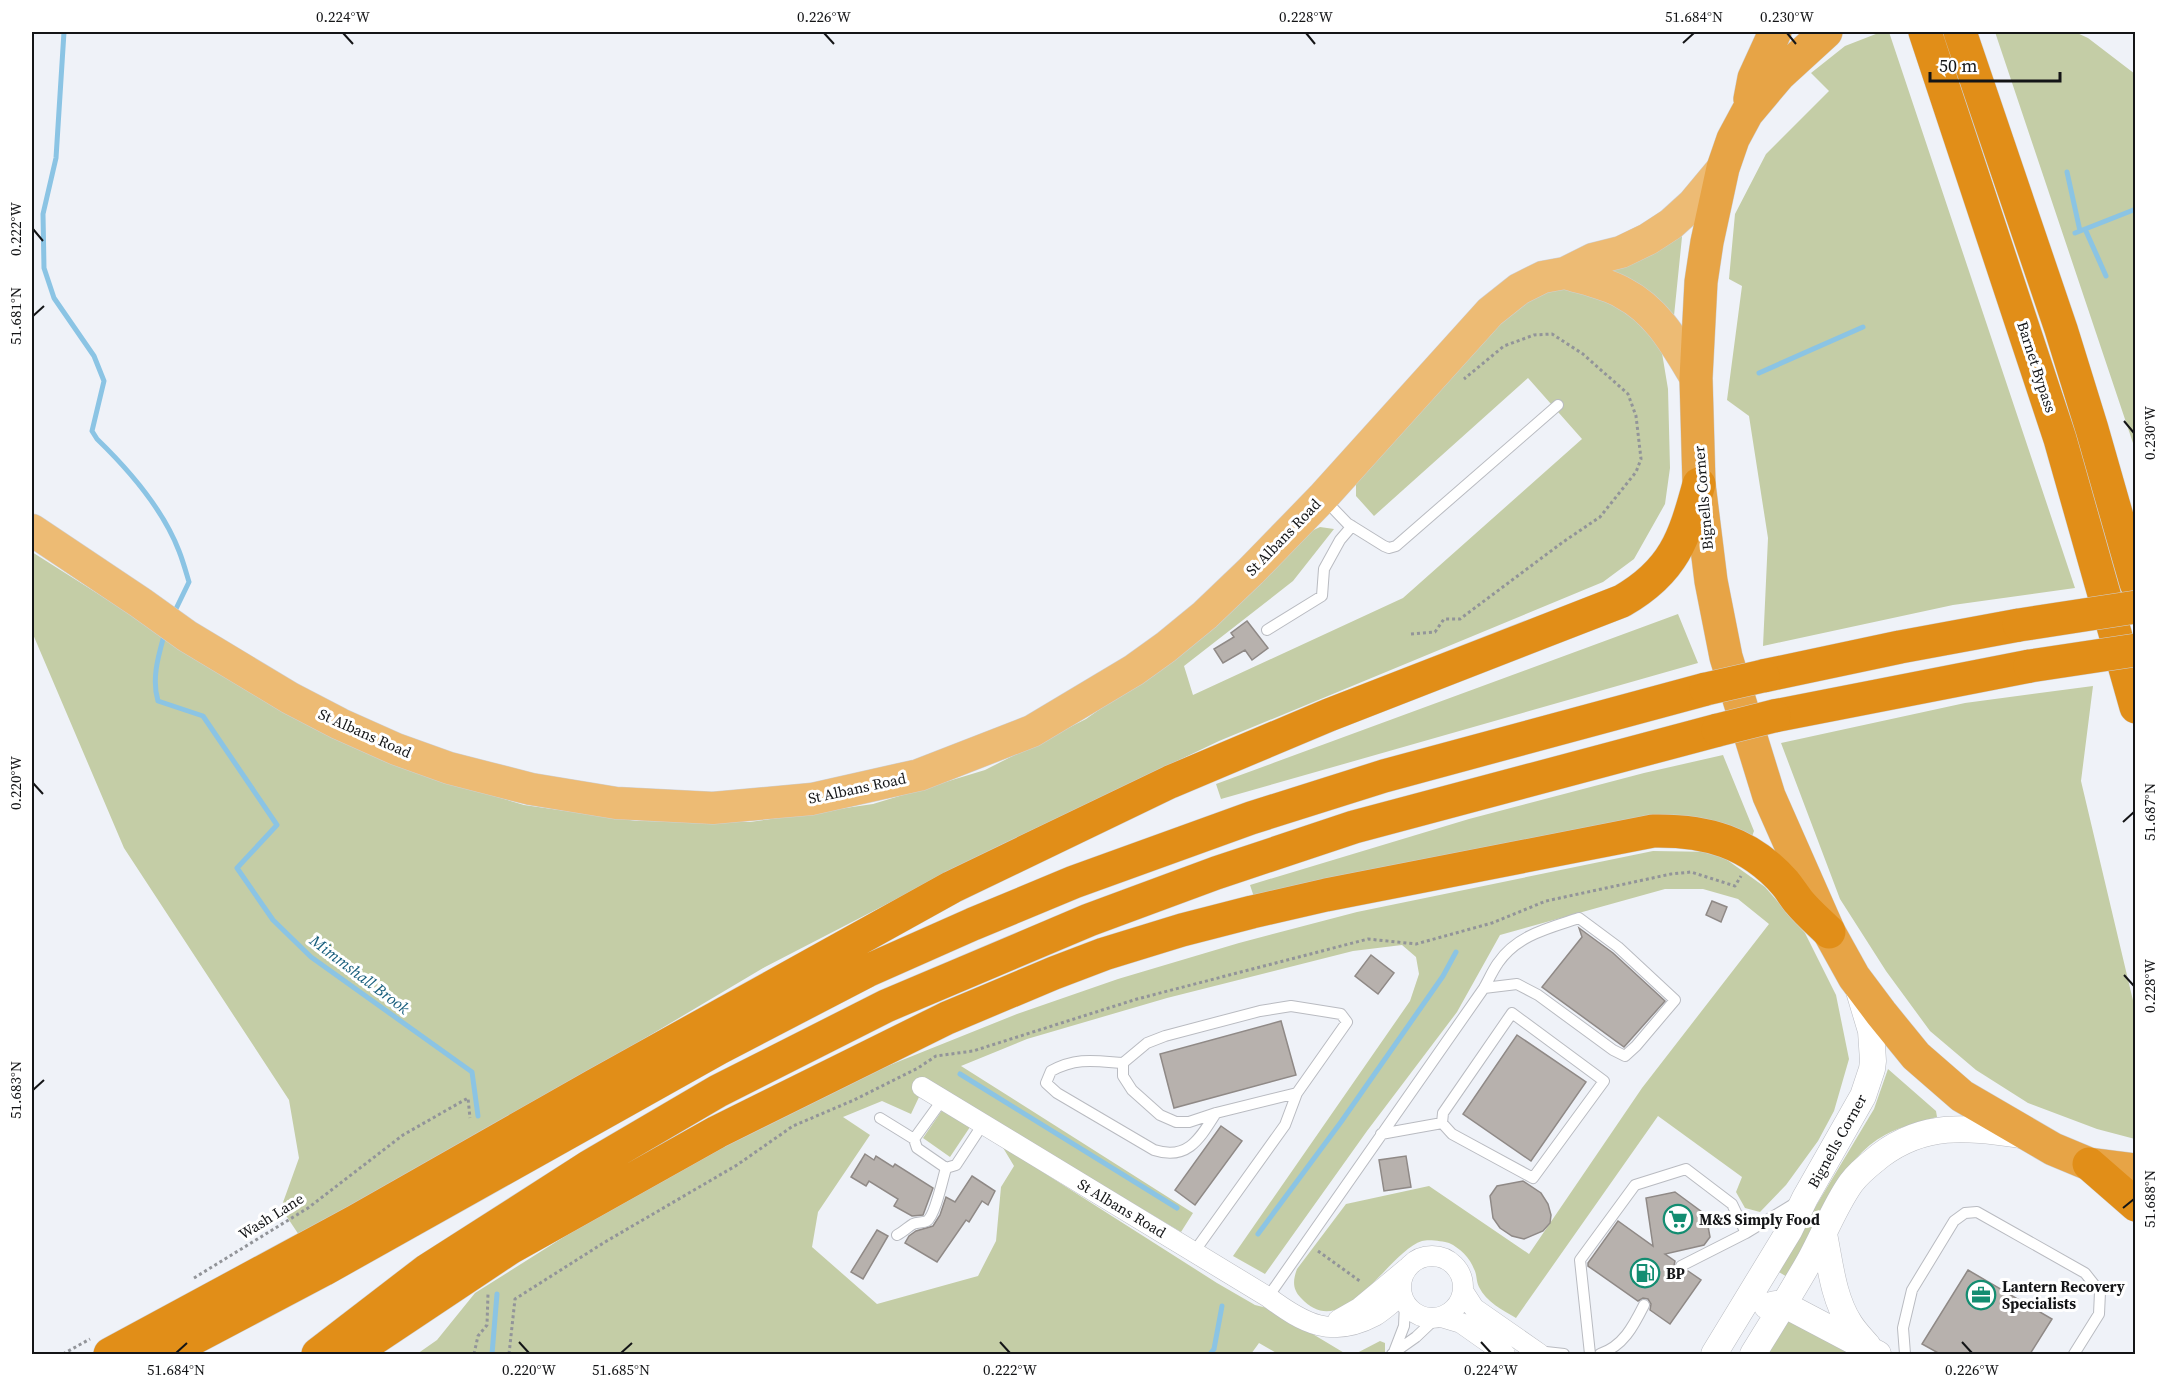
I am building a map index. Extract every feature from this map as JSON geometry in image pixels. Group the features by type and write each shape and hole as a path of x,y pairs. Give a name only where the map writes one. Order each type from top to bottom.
{"highway":[{"path":"1747,112 1754,78 1775,32"},
{"name":"Bignells Corner","path":"1826,32 1779,75 1747,112 1733,139 1723,168 1707,242 1701,282 1696,378 1699,484 1711,581 1726,657 1769,796 1829,932 1854,977 1881,1013 1916,1056 1962,1096 2028,1135 2089,1164 2136,1170"},
{"name":"Barnet Bypass","path":"1925,32 2056,428 2136,706"},
{"path":"1960,32 2061,329 2136,583"},
{"path":"101,1346 366,1215 952,886 1181,777 1329,715 1622,601 1650,583 1671,560 1689,521 1699,484"},
{"path":"164,1354 323,1270 719,1048 867,971 1074,882 1251,818 1384,776 1706,688 1900,647 2019,625 2136,607"},
{"path":"318,1354 426,1271 590,1166 718,1091 886,1006 1089,920 1216,873 1354,827 1718,730 1774,716 2030,666 2136,650"},
{"path":"351,1354 510,1248 717,1132 947,1018 1104,954 1182,930 1326,895 1653,831 1681,830 1724,839 1762,861 1829,932"},
{"path":"2089,1164 2136,1204"}],"main road":[{"name":"St Albans Road","path":"32,530 187,636 290,698 396,749 449,768 531,789 616,803 713,808 812,799 919,774 1032,731 1166,647 1205,615 1322,498 1490,312 1519,289 1543,277 1565,273 1593,259 1622,252 1656,234 1693,204 1723,168"},
{"path":"1565,273 1622,292 1640,303 1665,329 1696,378"}],"street":[{"name":"Bignells Corner","path":"1714,1354 1789,1231 1805,1198 1855,1113 1868,1084 1872,1069 1871,1031 1854,977"},
{"name":"St Albans Road","path":"922,1087 1268,1297 1287,1312 1322,1328"},
{"name":"Bignells Corner","path":"1753,1354 1824,1234 1852,1181 1872,1162 1896,1144 1915,1136 1945,1129 1971,1129 2028,1135"},
{"path":"1824,1234 1841,1306 1850,1324 1875,1353"},
{"path":"1322,1328 1359,1308 1415,1260 1429,1256 1444,1258 1452,1263 1459,1271 1462,1280 1463,1291 1460,1300 1454,1309 1438,1318"},
{"path":"1407,1268 1401,1280 1403,1300 1416,1314 1424,1318 1438,1318 1461,1323 1505,1354"},
{"path":"1463,1291 1474,1308 1538,1353"},
{"path":"1322,1328 1341,1327 1359,1322 1403,1300"},
{"path":"1732,1325 1766,1306 1783,1304 1875,1353"}],"lane":[{"path":"1322,498 1352,526 1384,546 1389,548 1396,546 1558,405"},
{"path":"1267,630 1322,596 1324,569 1340,540 1352,526"},
{"path":"1268,1297 1484,988 1498,962 1516,943 1532,934 1579,918 1618,947 1675,1000 1636,1046 1624,1056 1612,1050 1538,995 1517,984 1484,988"},
{"path":"1194,1252 1285,1125 1297,1093 1347,1022 1341,1014 1291,1006 1260,1011 1165,1036 1147,1043 1123,1063 1080,1060 1064,1064 1051,1071 1046,1083 1057,1093 1154,1150 1166,1154 1185,1151 1194,1144 1216,1113"},
{"path":"1512,1013 1604,1081 1533,1178 1452,1134 1442,1123 1443,1113 1512,1013"},
{"path":"1123,1063 1123,1076 1127,1083 1146,1104 1160,1115 1176,1122 1189,1122 1297,1093"},
{"path":"914,1139 943,1100"},
{"path":"880,1118 914,1139 917,1148 946,1168 956,1166 983,1124"},
{"path":"1381,1134 1442,1123"},
{"path":"897,1235 931,1217 932,1210 940,1196 946,1168"},
{"path":"1590,1354 1580,1260 1635,1185 1686,1169 1732,1204 1746,1233"},
{"path":"1681,1266 1746,1233 1805,1198"},
{"path":"1905,1354 1903,1328 1912,1290 1954,1221 1965,1213 1977,1212 2085,1273 2100,1292 2099,1314 2074,1354"},
{"path":"1393,1354 1404,1326 1403,1300"},
{"path":"1600,1354 1612,1350 1631,1331 1644,1305"},
{"path":"1393,1354 1438,1318"},
{"path":"1538,1353 1564,1354"}],"path":[{"path":"1411,634 1435,632 1444,619 1460,619 1599,517 1636,472 1641,459 1636,416 1628,394 1583,354 1552,334 1534,335 1504,346 1461,382"},
{"path":"509,1354 515,1299 605,1242 737,1165 793,1126 854,1100 918,1068 936,1056 973,1051 1137,999 1368,939 1416,944 1492,923 1546,901 1671,874 1691,872 1735,886"},
{"name":"Wash Lane","path":"192,1279 308,1208 403,1135 468,1098 470,1118"},
{"path":"1305,1243 1364,1285"},
{"path":"474,1354 478,1336 487,1325 488,1294"},
{"path":"63,1354 101,1346"}],"green space":[{"path":"1881,32 1889,32 2075,588 1953,605 1763,646 1768,538 1749,416 1727,400 1742,286 1729,279 1735,214 1766,154 1829,91 1811,73 1845,46"},
{"path":"1995,32 2075,32 2088,38 2135,74 2135,449"},
{"path":"1683,227 1674,316 1599,273"},
{"path":"1559,288 1619,297 1651,333 1662,353 1668,389 1670,468 1665,504 1634,559 1603,582 1219,741 1001,845 765,967 303,1241 281,1208 299,1158 289,1100 124,848 32,632 32,552 291,716 405,769 524,805 637,821 750,822 873,804 985,770 1086,719 1182,651 1301,536 1320,527 1334,529 1293,581 1184,666 1193,695 1403,598 1582,439 1528,378 1374,516 1356,496 1356,476 1519,302"},
{"path":"1678,614 1698,663 1221,799 1216,784"},
{"path":"2093,686 2081,781 2135,1009 2135,1139 2097,1129 2028,1103 1976,1070 1930,1031 1886,971 1840,899 1781,743 1965,703"},
{"path":"1723,755 1754,831 1751,839 1711,824 1255,900 1250,885 1469,819 1644,773"},
{"path":"1653,851 1716,852 1765,887 1805,933 1836,995 1849,1059 1834,1111 1818,1141 1786,1185 1760,1212 1745,1208 1736,1192 1742,1177 1658,1116 1516,1318 1486,1297 1479,1287 1475,1271 1467,1257 1449,1243 1422,1241 1394,1261 1349,1304 1333,1310 1317,1309 1301,1298 1295,1288 1295,1277 1297,1269 1346,1204 1429,1186 1529,1254 1642,1088 1769,924 1738,899 1703,889 1665,889 1500,935 1457,1012 1367,1131 1265,1274 1233,1256 1410,1001 1419,974 1416,957 1402,945 1353,951 1167,998 1027,1039 961,1066 1193,1213 1181,1232 927,1080 911,1114 882,1101 843,1117 870,1135 818,1212 812,1247 877,1304 978,1276 996,1241 1001,1187 1014,1166 1002,1146 1217,1283 1255,1305 1271,1309 1346,1354 1278,1354 1259,1343 1251,1354 417,1354 437,1340 475,1293 613,1206 726,1144 870,1073 1017,1014 1118,979 1239,943 1357,912"},
{"path":"1888,1069 1936,1111 1937,1117 1885,1135 1869,1146 1854,1161 1828,1199 1789,1278 1777,1271 1874,1109"},
{"path":"943,1109 970,1127 950,1157 923,1138"},
{"path":"1799,1321 1842,1344 1847,1354 1767,1354 1786,1322"},
{"path":"1380,1341 1385,1343 1383,1354 1355,1354"}],"building":[{"path":"1247,621 1268,648 1252,660 1245,650 1223,663 1214,649 1234,637 1231,633"},
{"path":"1712,901 1727,907 1721,922 1706,915"},
{"path":"1579,928 1613,953 1665,1001 1624,1047 1542,987 1582,937"},
{"path":"1371,955 1394,973 1378,994 1355,976"},
{"path":"1281,1021 1296,1075 1174,1108 1160,1054"},
{"path":"1517,1035 1586,1082 1531,1161 1463,1114"},
{"path":"1221,1126 1242,1141 1195,1205 1175,1190"},
{"path":"865,1154 874,1160 876,1156 893,1167 895,1164 933,1188 923,1215 912,1216 894,1206 898,1199 869,1181 866,1186 851,1177"},
{"path":"1406,1156 1411,1187 1384,1191 1379,1160"},
{"path":"972,1176 995,1191 988,1205 982,1201 969,1222 966,1220 937,1262 905,1243 916,1231 933,1226 940,1215 946,1197 955,1202"},
{"path":"1523,1181 1541,1193 1548,1204 1551,1215 1550,1223 1543,1231 1524,1239 1512,1236 1500,1228 1493,1218 1490,1196 1497,1186"},
{"name":"BP","path":"1675,1192 1706,1215 1710,1237 1704,1245 1665,1254 1675,1261 1676,1272 1688,1271 1701,1280 1670,1324 1650,1310 1651,1304 1648,1299 1643,1298 1638,1301 1588,1266 1588,1263 1618,1221 1653,1246 1646,1198"},
{"path":"877,1230 888,1236 863,1279 851,1272"},
{"name":"Lantern Recovery Specialists","path":"1968,1270 2052,1319 2030,1354 1940,1354 1922,1344"}],"waterway":[{"name":"Mimmshall Brook","path":"64,32 56,158 43,214 44,268 54,298 94,356 104,381 92,431 133,477 154,505 172,535 180,555 189,582 173,615"},
{"path":"2067,172 2080,231"},
{"path":"2075,233 2136,209"},
{"path":"2085,229 2106,276"},
{"path":"1759,373 1863,327"},
{"name":"Mimmshall Brook","path":"165,632 158,657 155,684 158,701 203,716 277,825 237,868 273,920 311,957 472,1072 478,1116"},
{"path":"1258,1234 1341,1122 1443,976 1456,952"},
{"path":"960,1074 1177,1208"},
{"name":"Mimmshall Brook","path":"492,1354 497,1294"},
{"path":"1210,1354 1214,1349 1222,1306"}],"place":[{"name":"M&S Simply Food","path":"1678,1219"},
{"name":"BP","path":"1645,1273"},
{"name":"Lantern Recovery Specialists","path":"1981,1295"}]}
